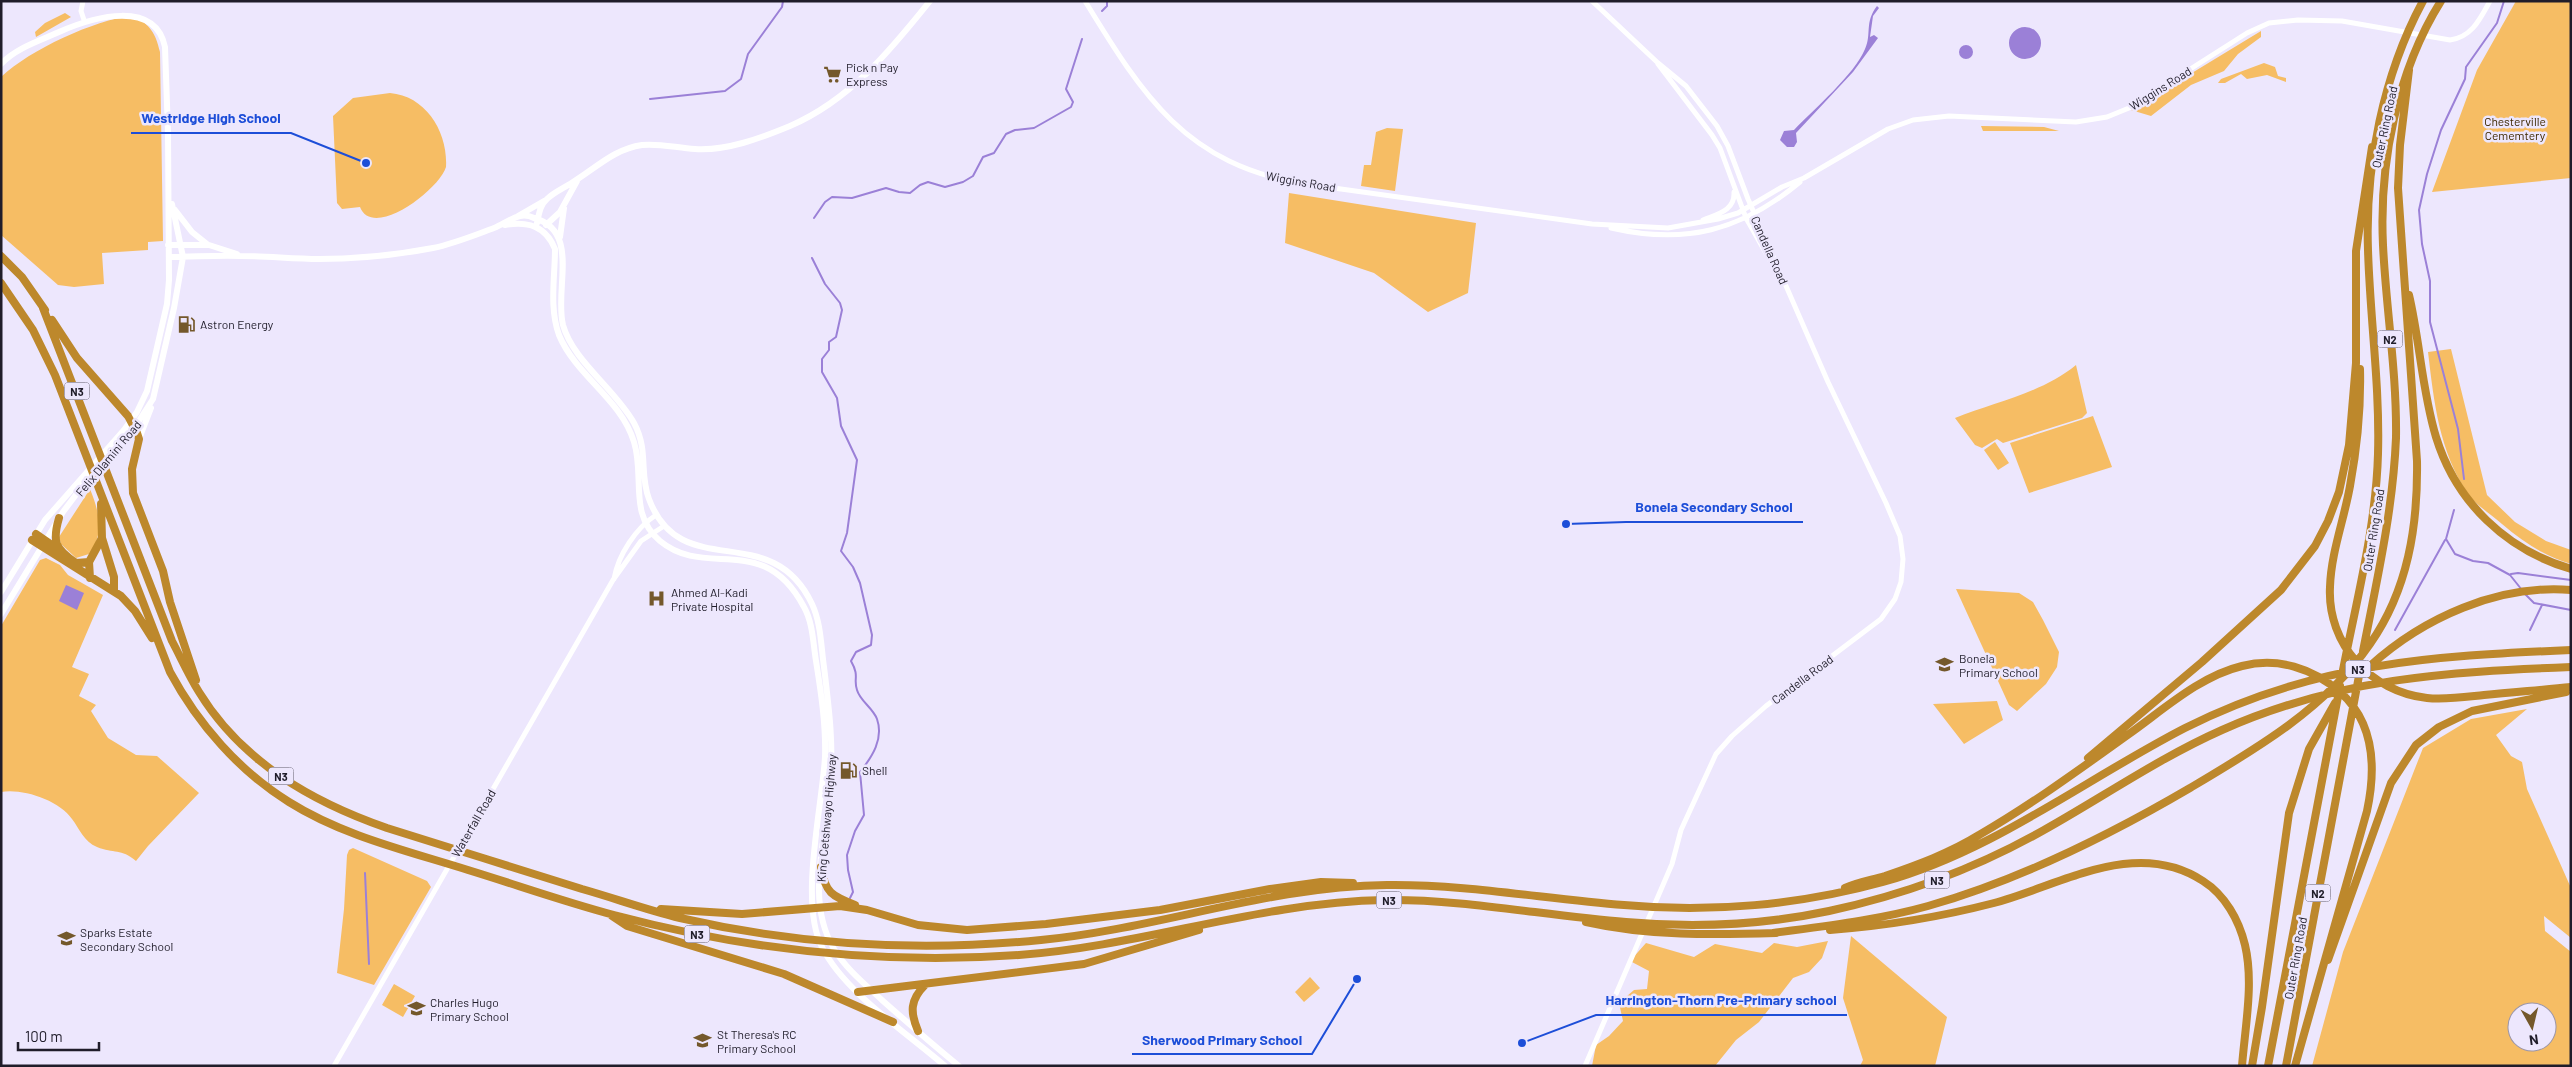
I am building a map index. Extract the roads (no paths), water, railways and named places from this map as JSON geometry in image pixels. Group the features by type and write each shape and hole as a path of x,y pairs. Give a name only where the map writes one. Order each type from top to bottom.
{"highway":[{"name":"Outer Ring Road","path":"2268,1066 2371,524 2378,456 2377,392 2368,250 2371,191 2379,130 2391,75 2401,48 2423,1"},
{"name":"Outer Ring Road","path":"2286,1066 2388,519 2396,436 2383,245 2385,182 2398,101 2417,48 2432,15 2441,1"},
{"path":"1773,933 1854,922 1928,906 2044,863 2157,807 2215,774 2289,725 2330,690 2353,667 2371,644 2394,601 2404,575 2414,535 2418,497 2398,188 2400,145 2409,70"},
{"path":"2062,781 2261,609 2300,568 2315,546 2339,492 2349,445 2356,363 2356,251 2369,157 2379,130"},
{"name":"N3","path":"1,256 22,277 43,308 94,435 172,642 199,693 231,733 253,755 303,791 342,812 474,856 640,906 725,927 786,937 906,945 967,945 1065,938 1137,926 1282,895 1369,885 1460,886 1628,906 1670,908 1762,904 1834,893 1889,880 1979,845 2186,728 2277,690 2372,666 2440,656 2571,650"},
{"path":"2404,271 2414,317 2429,408 2436,437 2453,480 2474,508 2492,527 2534,555 2571,569"},
{"name":"N3","path":"1,283 21,310 55,375 159,648 182,694 218,741 245,769 292,804 351,832 610,914 710,937 785,949 892,959 980,957 1075,949 1298,906 1387,900 1441,901 1626,922 1730,924 1787,918 1882,898 1937,880 1993,857 2190,745 2224,729 2288,704 2355,686 2428,675 2571,667"},
{"path":"2356,299 2360,358 2359,426 2350,488 2332,564 2330,588 2332,613 2340,637 2349,653 2364,671 2376,680 2400,692 2428,698 2448,699 2571,687"},
{"path":"43,308 77,358 133,424 139,438 132,469 133,493 164,571 170,602 199,693"},
{"path":"98,489 102,538 114,577 114,591"},
{"path":"59,550 55,534 60,518"},
{"path":"34,537 90,578 114,591 130,604 159,648"},
{"path":"90,578 89,562 102,538"},
{"path":"44,544 59,550 76,563 89,562"},
{"path":"2252,1066 2264,997 2289,813 2300,773 2321,728 2339,696 2356,678 2397,644 2427,625 2462,608 2522,593 2571,590"},
{"path":"1834,893 1854,884 1884,876 1942,855 2008,817 2202,683 2232,669 2258,663 2274,663 2301,668 2324,679 2344,696 2359,717 2369,742 2373,770 2367,811 2294,1066"},
{"path":"2310,1010 2390,783 2408,756 2427,736 2457,717 2495,705 2571,691"},
{"path":"819,862 823,884 832,894 868,910 918,925 967,930 1046,924 1151,911 1321,882 1369,885"},
{"path":"1550,914 1614,928 1650,932 1773,933 1898,924 1994,903 2123,863 2156,863 2192,874 2213,887 2235,919 2246,946 2248,998 2242,1066"},
{"path":"640,906 709,914 742,914 840,906 868,910"},
{"path":"610,914 627,926 784,974 893,1022"},
{"path":"858,992 1084,964 1167,941 1229,918"},
{"path":"918,1031 911,1008 916,994 925,985"}],"main road":[{"path":"169,257 241,256 323,259 380,255 441,246 496,227 517,217 579,178 607,157 632,147 654,144 706,149 729,146 766,136 812,115 857,83 881,61 930,1"},
{"path":"1,64 20,50 84,20 115,10 131,9 147,15 160,29 165,47 169,193 168,246 209,245"},
{"path":"496,227 517,223 538,228 548,224 556,216 579,178"},
{"path":"169,193 181,245"},
{"path":"538,228 538,219 547,199"},
{"name":"King Cetshwayo Highway","path":"565,202 560,237 562,253 560,298 565,331 581,356 625,408 639,432 644,452 646,489 656,515 664,526 692,545 709,550 754,554 776,562 798,582 812,604 818,625 832,726 832,768 812,908 821,945 834,968 858,992 945,1066"},
{"path":"173,207 192,232 209,245 241,256"},
{"path":"517,217 538,219 548,224 560,237"},
{"name":"King Cetshwayo Highway","path":"538,228 549,238 555,249 553,295 559,334 577,365 606,396 626,424 636,450 639,504 644,522 653,534 679,552 748,561 768,568 789,583 805,608 811,628 825,732 819,862 822,922 833,947 844,963 872,991 959,1066"},
{"name":"Felix Dlamini Road","path":"1,614 60,518 87,480 153,399 174,308 183,257 181,245"},
{"name":"Felix Dlamini Road","path":"1,592 45,520 133,424 147,391 167,304 168,246"},
{"path":"139,438 149,417 153,399"}],"street":[{"path":"83,1 81,11 84,20"},
{"name":"Wiggins Road","path":"1085,1 1135,78 1163,114 1210,151 1247,169 1273,178 1592,224 1645,228 1693,224 1728,217 1751,206 1782,187 1804,178"},
{"path":"1592,1 1658,63"},
{"name":"Wiggins Road","path":"1592,224 1644,235 1673,236 1709,231 1755,214 1804,178 1888,129 1913,120 1949,116 2076,122 2107,117 2129,108 2246,33 2269,23 2298,20 2342,21 2440,39 2458,39 2472,29 2490,1"},
{"name":"Candella Road","path":"1585,1066 1672,864 1681,830 1716,754 1732,736 1766,706 1881,619 1895,599 1901,582 1903,559 1896,526 1790,294 1722,137 1702,104 1686,86 1658,63"},
{"name":"Candella Road","path":"1658,63 1712,135 1746,218 1790,294"},
{"path":"1693,224 1729,208 1734,200 1734,186"},
{"name":"Waterfall Road","path":"613,580 620,562 644,522 656,515"},
{"name":"Waterfall Road","path":"334,1066 613,580 640,541 664,526"}],"waterway":[{"path":"650,99 725,91 741,79 748,54 782,7 783,1"},
{"path":"1102,11 1107,6 1107,1"},
{"path":"2464,479 2458,429 2430,322 2430,281 2422,244 2419,210 2427,174 2441,130 2465,79 2466,67 2497,23 2504,1"},
{"path":"814,218 825,202 832,197 852,198 886,188 910,193 920,185 928,182 945,187 963,182 973,176 983,157 994,153 1006,134 1015,130 1034,128 1071,107 1073,102 1066,89 1082,39"},
{"path":"812,258 825,284 840,303 842,310 836,337 829,342 829,350 822,359 822,372 837,398 841,426 857,460 847,533 841,551 853,567 860,583 872,635 871,645 856,652 851,661 856,674 856,686 861,698 873,711 879,726 876,747 860,772 864,815 855,831 847,855 853,892 850,898"},
{"path":"2454,510 2446,539 2455,554 2473,561 2488,563 2510,575 2522,590"},
{"path":"2395,630 2445,540"},
{"path":"2511,574 2518,573 2571,580"},
{"path":"2525,594 2534,603 2571,610"},
{"path":"2530,630 2542,605"},
{"path":"365,873 369,964"}],"place":[{"name":"Pick n Pay Express","path":"832,74"},
{"name":"Westridge High School","path":"366,163"},
{"name":"Astron Energy","path":"186,324"},
{"name":"Bonela Secondary School","path":"1566,524"},
{"name":"Ahmed Al-Kadi Private Hospital","path":"657,599"},
{"name":"Bonela Primary School","path":"1945,665"},
{"name":"Shell","path":"848,770"},
{"name":"Sparks Estate Secondary School","path":"66,939"},
{"name":"Sherwood Primary School","path":"1357,979"},
{"name":"Charles Hugo Primary School","path":"416,1009"},
{"name":"St Theresa's RC Primary School","path":"703,1041"},
{"name":"Harrington-Thorn Pre-Primary school","path":"1522,1043"}],"park label":[{"name":"Chesterville Cememtery","path":"2515,128"}]}
